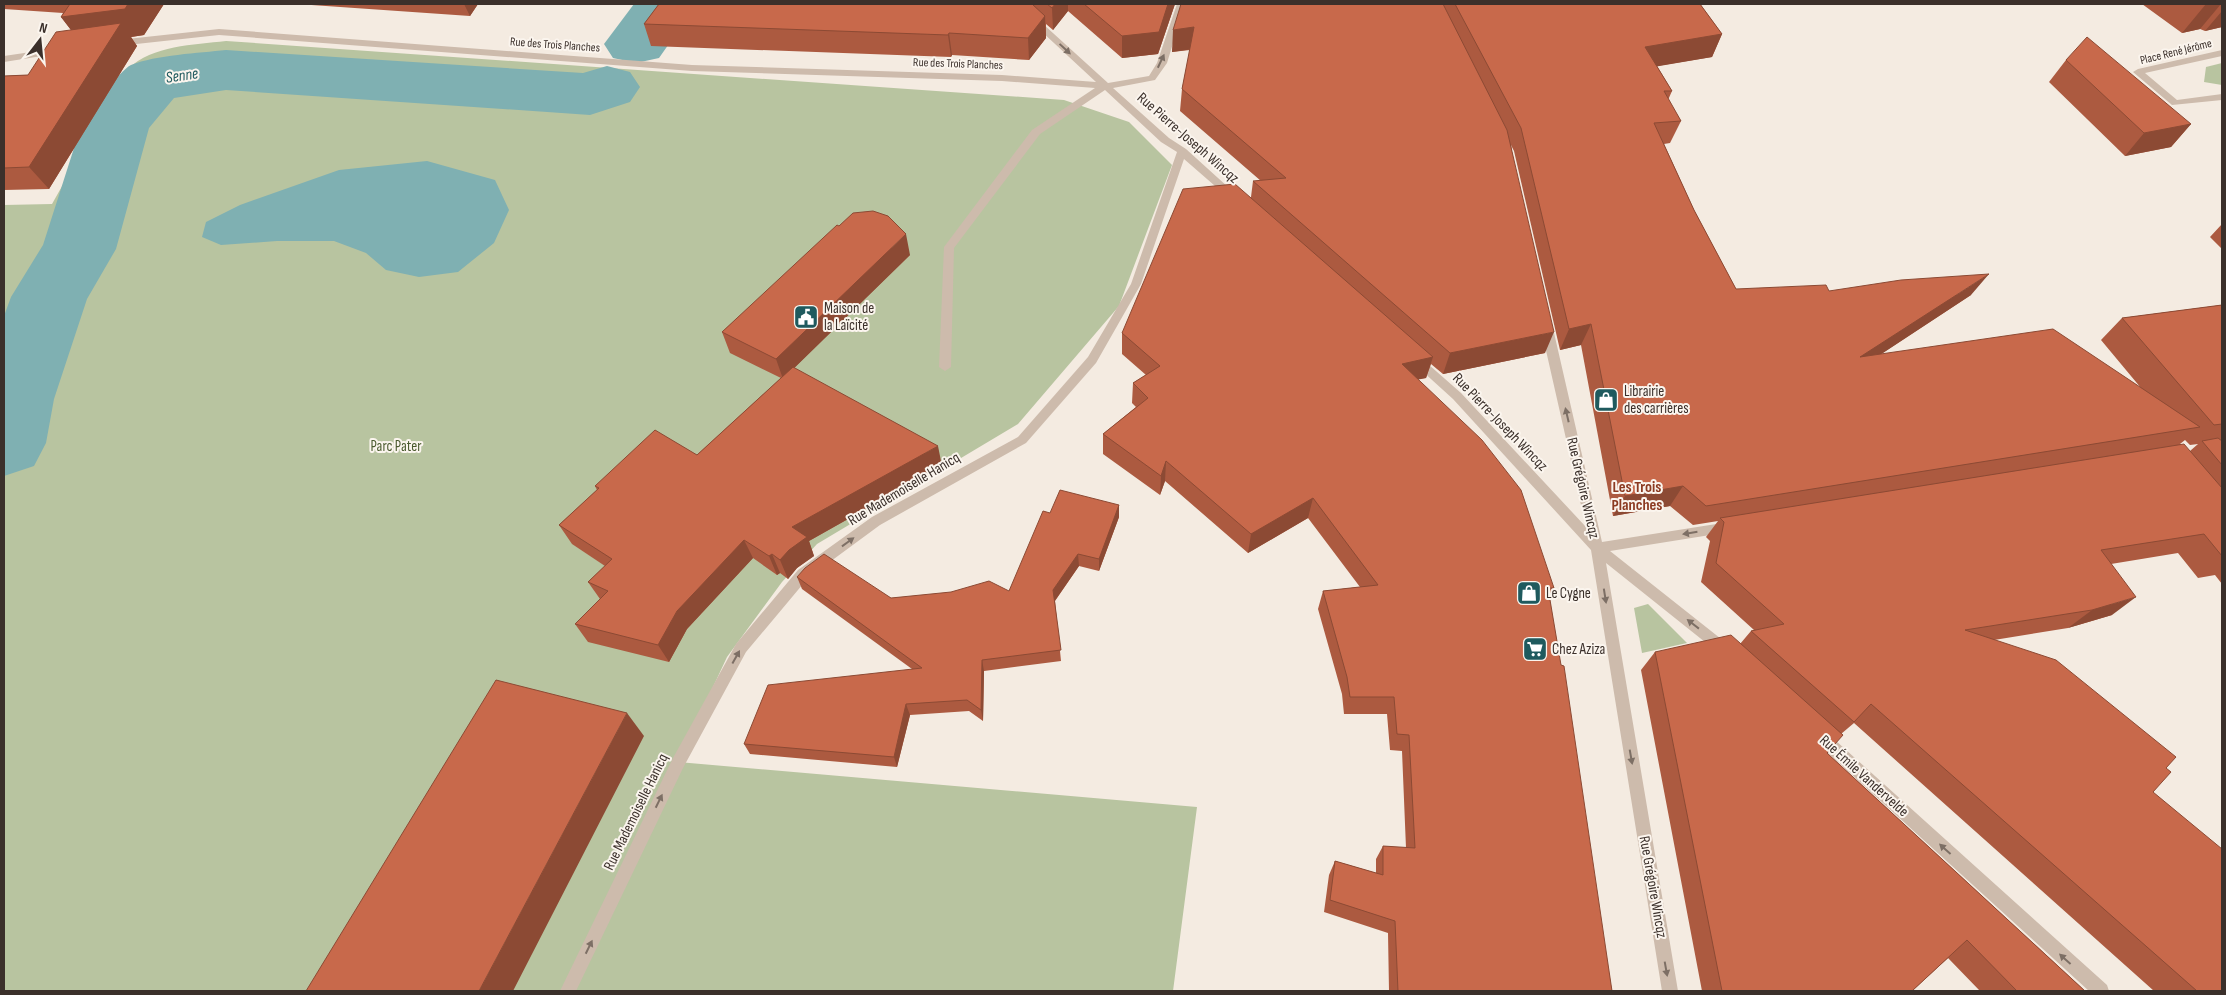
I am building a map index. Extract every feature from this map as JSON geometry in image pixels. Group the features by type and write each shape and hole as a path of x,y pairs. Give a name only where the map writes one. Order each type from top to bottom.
{"street":[{"name":"Rue Pierre-Joseph Wincqz","path":"1016,4 1165,140 1182,151 1241,204"},
{"path":"945,367 949,247 1036,132 1106,86 1152,78 1162,63 1181,4"},
{"name":"Rue des Trois Planches","path":"106,44 219,32 692,68 1002,78 1106,86"},
{"path":"4,59 69,49"},
{"name":"Place René Jérôme","path":"2222,53 2138,72 2175,103 2222,97"},
{"name":"Rue Mademoiselle Hanicq","path":"568,991 678,763 741,648 803,574 876,521 1022,440 1092,360 1136,284 1182,151"},
{"name":"Rue Grégoire Wincqz","path":"1543,310 1597,548 1670,991"},
{"name":"Rue Pierre-Joseph Wincqz","path":"1411,355 1457,396 1597,548"},
{"path":"1597,548 1744,525"},
{"path":"1597,548 1734,658"},
{"name":"Rue Émile Vandervelde","path":"1807,725 2101,991"}],"green space":[{"name":"Parc Pater","path":"226,41 1064,100 1129,122 1172,165 1119,306 1018,424 817,544 782,582 727,657 678,762 1197,807 1173,991 4,991 4,205 52,204 128,69 138,61 161,51 187,45"},
{"path":"2222,63 2222,85 2204,82 2206,67"},
{"path":"1648,604 1687,643 1642,653 1634,608"}],"water":[{"path":"427,161 495,180 509,210 494,243 458,272 419,277 386,270 366,253 334,241 277,241 221,245 202,237 206,222 240,205 339,170"}],"building":[{"path":"70,4 128,4 125,9 61,17"},
{"path":"659,4 1032,4 1045,16 1028,38 949,33 948,35 644,24"},
{"path":"1047,4 1055,4 1052,8"},
{"path":"1084,4 1168,4 1159,32 1122,36"},
{"path":"1181,4 1443,4 1507,130 1554,332 1450,353 1253,181 1286,178 1182,89 1194,27 1173,30"},
{"path":"1455,4 1700,4 1722,34 1645,47 1672,91 1664,91 1681,121 1654,123 1694,210 1736,289 1826,285 1829,291 1901,280 1989,274 1860,357 2053,329 2200,427 1706,506 1683,486 1625,496 1591,324 1569,329 1521,128"},
{"path":"121,23 29,167 4,168 4,76 28,75 56,32"},
{"path":"2087,37 2191,124 2144,133 2066,60"},
{"path":"1235,184 1433,357 1402,364 1482,440 1521,490 1554,588 1548,588 1561,665 1564,666 1612,991 1398,991 1395,921 1330,900 1335,861 1383,875 1383,846 1415,848 1409,735 1397,734 1394,697 1350,697 1347,677 1323,591 1378,585 1313,498 1251,534 1166,461 1161,476 1103,434 1148,398 1133,383 1160,366 1122,333 1183,189"},
{"path":"873,211 888,216 906,234 776,359 722,332 837,225 839,226 853,213"},
{"path":"2222,305 2222,424 2214,425 2122,318"},
{"path":"793,367 938,446 792,527 807,537 789,550 780,560 772,554 769,556 744,540 677,611 658,645 575,624 608,591 588,582 612,559 559,525 599,488 595,486 655,430 697,455"},
{"path":"2218,438 2222,441 2222,465 2202,441"},
{"path":"2184,444 2222,488 2222,556 2204,534 2101,550 2136,597 2092,610 1965,630 2056,660 2176,757 2166,768 2171,772 2153,792 2222,849 2222,991 2197,991 1871,704 1854,722 1751,631 1784,624 1716,563 1724,522 1720,518"},
{"path":"1060,490 1119,505 1099,559 1078,554 1053,590 1061,650 982,660 981,710 967,700 906,704 894,757 744,744 768,685 922,668 797,577 805,568 824,554 891,598 951,592 989,581 1009,591 1043,511 1050,513"},
{"path":"1731,635 1843,735 1827,753 2085,991 2017,991 1967,940 1912,991 1722,991 1655,652"},
{"path":"496,680 627,713 479,991 306,991"}],"waterway":[{"name":"Senne","path":"636,44 666,4"},
{"name":"Senne","path":"4,443 13,399 49,297 79,249 116,123 153,80 226,70 590,94 607,87"}],"place":[{"name":"Maison de la Laïcité","path":"806,317"},
{"name":"Librairie des carrières","path":"1606,400"},
{"name":"Le Cygne","path":"1529,593"},
{"name":"Chez Aziza","path":"1535,649"}],"district":[{"name":"Les Trois Planches","path":"1637,496"}]}
